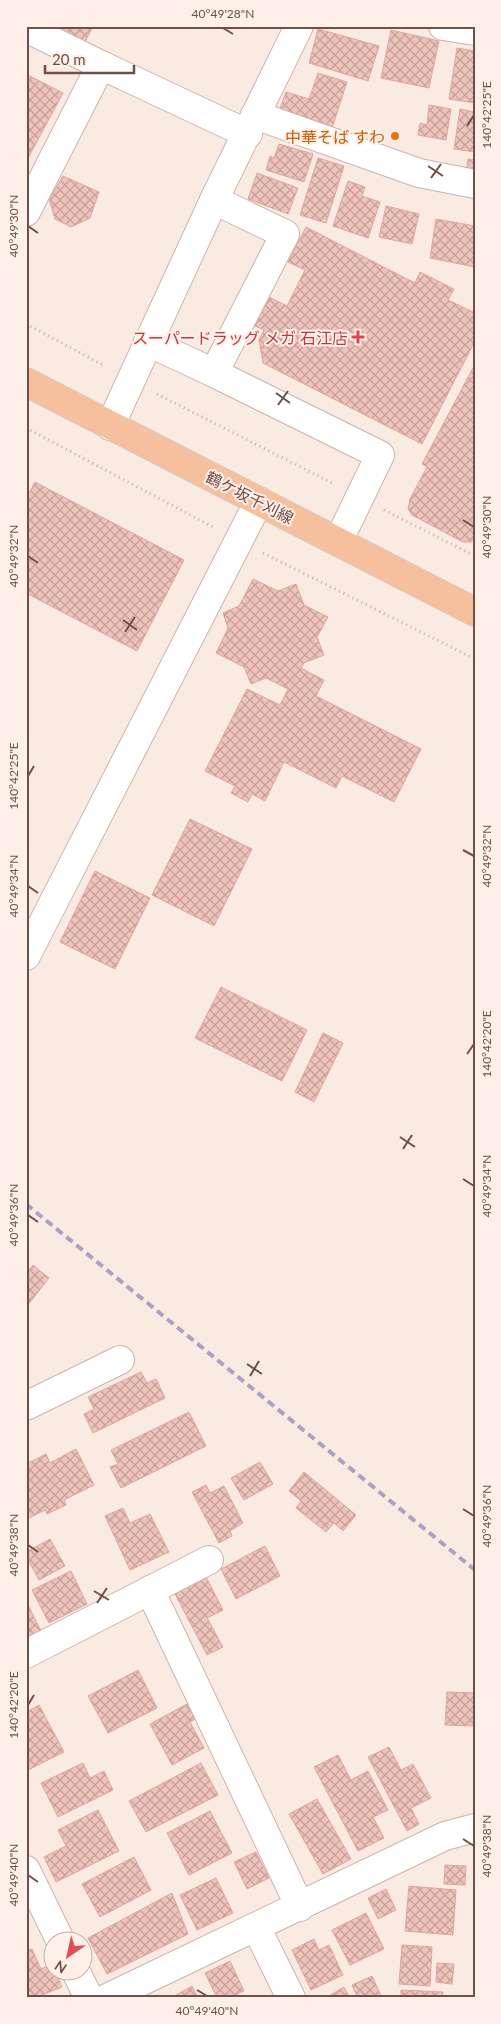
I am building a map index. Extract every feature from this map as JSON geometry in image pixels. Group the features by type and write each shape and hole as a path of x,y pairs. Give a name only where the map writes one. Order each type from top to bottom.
{"main road":[{"name":"鶴ケ坂千刈線","path":"26,382 475,612"}],"street":[{"path":"110,426 214,200 299,26"},
{"path":"443,26 475,31"},
{"path":"26,28 101,65 251,124 418,173 475,184"},
{"path":"26,212 101,65"},
{"path":"214,200 285,234 214,373"},
{"path":"148,342 380,456 338,542"},
{"path":"26,956 259,501"},
{"path":"26,1406 120,1360"},
{"path":"26,1654 209,1560"},
{"path":"150,1590 300,1906"},
{"path":"107,1998 445,1836 475,1828"},
{"path":"26,1870 56,1932"},
{"path":"256,1927 292,1998"},
{"path":"81,1982 89,1998"}],"path":[{"path":"26,324 131,380 475,556"}],"building":[{"path":"51,26 93,26 85,42"},
{"path":"318,29 379,46 368,81 309,63"},
{"path":"391,30 439,41 429,88 381,78"},
{"path":"457,48 475,51 475,103 449,99"},
{"path":"318,73 347,82 332,128 279,111 286,92 309,99"},
{"path":"26,74 63,93 26,162"},
{"path":"429,105 451,109 446,140 418,135 420,123 427,125"},
{"path":"460,109 475,112 475,152 454,149"},
{"path":"279,144 313,154 304,182 266,170 270,156 274,158"},
{"path":"318,158 344,166 326,223 300,215"},
{"path":"468,159 475,160 475,176 466,174"},
{"path":"257,173 298,188 288,214 248,199"},
{"path":"63,176 99,192 90,218 71,227 55,219 49,199"},
{"path":"348,181 365,187 362,196 380,202 368,238 333,226"},
{"path":"386,206 419,214 412,244 379,237"},
{"path":"436,219 475,226 475,267 430,258"},
{"path":"306,227 415,283 420,272 454,289 448,300 475,313 475,341 422,444 263,363 259,340 264,330 253,325 267,296 287,306 305,270 288,262"},
{"path":"475,364 475,539 471,542 463,542 412,515 408,509 410,499 427,467 422,464"},
{"path":"35,482 184,560 137,651 26,593 26,499"},
{"path":"253,579 278,591 296,584 304,605 328,617 317,637 324,655 304,663 301,668 324,680 316,696 421,749 394,802 342,776 336,788 284,762 265,801 252,794 248,802 231,793 235,786 205,771 247,689 280,705 288,689 266,678 251,684 244,667 216,653 228,628 223,613 239,606"},
{"path":"190,819 252,849 214,926 152,895"},
{"path":"95,871 150,898 115,969 60,942"},
{"path":"221,987 307,1030 282,1081 195,1038"},
{"path":"323,1033 343,1043 314,1102 295,1092"},
{"path":"33,1265 49,1278 27,1306 26,1274"},
{"path":"141,1372 147,1383 156,1379 165,1398 93,1433 84,1414 94,1409 88,1397"},
{"path":"189,1412 206,1446 121,1488 110,1467 118,1464 111,1450"},
{"path":"76,1449 94,1485 64,1500 66,1505 47,1514 45,1510 27,1519 26,1475 30,1473 26,1464 46,1454 50,1463"},
{"path":"260,1462 273,1484 244,1500 231,1478"},
{"path":"304,1472 356,1515 343,1531 334,1523 326,1532 296,1508 301,1501 289,1491"},
{"path":"206,1485 210,1493 224,1486 243,1523 230,1531 232,1536 219,1543 192,1492"},
{"path":"123,1508 130,1523 150,1514 169,1552 130,1570 105,1516"},
{"path":"50,1539 65,1566 39,1580 26,1556 26,1552"},
{"path":"265,1546 280,1576 236,1599 221,1569"},
{"path":"71,1571 87,1604 49,1623 32,1590"},
{"path":"206,1577 223,1610 207,1618 223,1647 207,1655 175,1594"},
{"path":"26,1601 41,1631 26,1637"},
{"path":"138,1670 157,1708 108,1733 88,1696"},
{"path":"447,1692 475,1693 475,1726 445,1725"},
{"path":"187,1704 195,1719 190,1722 204,1748 172,1765 150,1724"},
{"path":"39,1705 64,1752 26,1771 26,1712"},
{"path":"389,1747 401,1770 413,1764 431,1798 411,1808 419,1824 407,1831 368,1757"},
{"path":"338,1755 351,1780 368,1771 388,1810 373,1817 384,1838 358,1851 314,1767"},
{"path":"83,1763 90,1778 104,1771 113,1790 58,1817 41,1783"},
{"path":"201,1763 218,1795 146,1832 129,1801"},
{"path":"317,1799 351,1859 323,1874 289,1814"},
{"path":"98,1810 119,1851 56,1882 44,1857 66,1846 58,1830"},
{"path":"210,1811 232,1853 189,1875 167,1833"},
{"path":"256,1852 269,1878 247,1889 234,1862"},
{"path":"134,1857 151,1890 100,1917 82,1884"},
{"path":"445,1865 466,1866 465,1885 444,1884"},
{"path":"216,1878 233,1913 197,1930 180,1895"},
{"path":"409,1886 456,1890 453,1935 405,1931"},
{"path":"386,1889 396,1910 378,1919 368,1898"},
{"path":"172,1893 188,1934 107,1974 92,1946 92,1936"},
{"path":"366,1913 384,1949 350,1965 332,1930"},
{"path":"314,1939 319,1950 329,1945 343,1975 311,1990 292,1950"},
{"path":"402,1945 432,1947 430,1986 399,1984"},
{"path":"32,1949 42,1969 42,1982 60,1982 62,1987 35,1998 26,1998 26,1951"},
{"path":"230,1961 244,1991 229,1998 217,1998 205,1973"},
{"path":"437,1963 454,1964 452,1984 436,1982"},
{"path":"372,1976 382,1998 358,1998 352,1985"},
{"path":"192,1986 198,1998 171,1998"},
{"path":"344,1987 350,1998 327,1998 327,1997"},
{"path":"401,1990 443,1992 443,1998 401,1998"}],"railway":[{"path":"26,1204 475,1570"}],"place":[{"name":"中華そば すわ","path":"395,136"},
{"name":"スーパードラッグ メガ 石江店","path":"358,337"}]}
